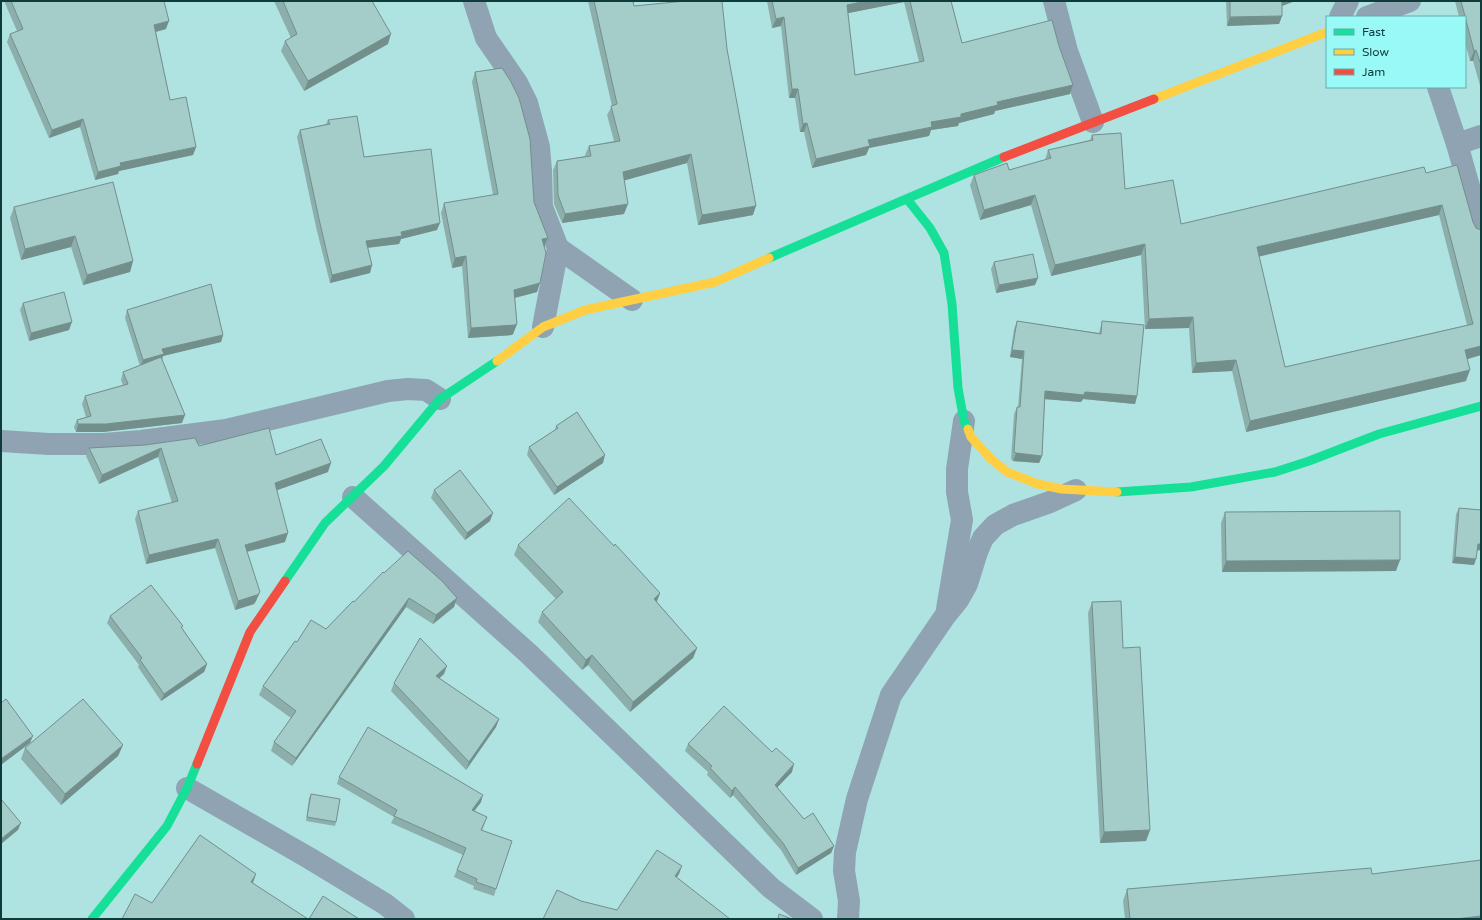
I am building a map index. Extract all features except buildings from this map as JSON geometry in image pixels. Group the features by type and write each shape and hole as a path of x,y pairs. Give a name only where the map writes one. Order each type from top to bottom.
{"street":[{"path":"474,1 486,38 517,83 527,103 539,147 542,207 558,248 543,327"},
{"path":"1054,1 1067,51 1093,122"},
{"path":"1340,16 1348,1"},
{"path":"1370,16 1410,1 1415,16"},
{"path":"92,919 167,826 187,788 250,632 325,524 384,466 440,399 502,358 543,327 586,310 715,282 1006,156 1326,32"},
{"path":"1438,88 1457,144 1481,229"},
{"path":"1457,144 1481,136"},
{"path":"906,199 930,228 944,253 952,304 958,388 964,421 972,438 991,459 1007,472 1038,484 1062,489 1110,492 1191,486 1275,472 1309,462 1379,434 1481,406"},
{"path":"558,248 632,300"},
{"path":"1,440 50,444 104,444 141,441 226,430 388,391 408,389 426,390 440,399"},
{"path":"945,616 949,601 962,520 957,492 957,468 964,421"},
{"path":"863,919 849,910 844,871 845,852 857,799 892,695 945,616 958,600 967,584 983,538 995,525 1013,515 1050,502 1076,490"},
{"path":"352,497 529,654 771,888 812,919"},
{"path":"187,788 309,858 385,904 404,919"}],"traffic: fast":[{"path":"769,258 1004,157"},
{"path":"907,199 930,228 944,253 952,304 958,388 964,421 968,429"},
{"path":"285,581 325,523 384,466 440,399 497,361"},
{"path":"1117,492 1191,487 1275,472 1309,461 1379,434 1481,406"},
{"path":"92,919 167,826 187,788 197,764"}],"traffic: slow":[{"path":"1154,99 1326,32"},
{"path":"497,361 543,327 585,310 715,282 769,258"},
{"path":"968,429 971,437 991,459 1007,472 1038,484 1062,489 1117,492"}],"traffic: jam":[{"path":"1004,157 1154,99"},
{"path":"197,764 250,632 285,581"}]}
